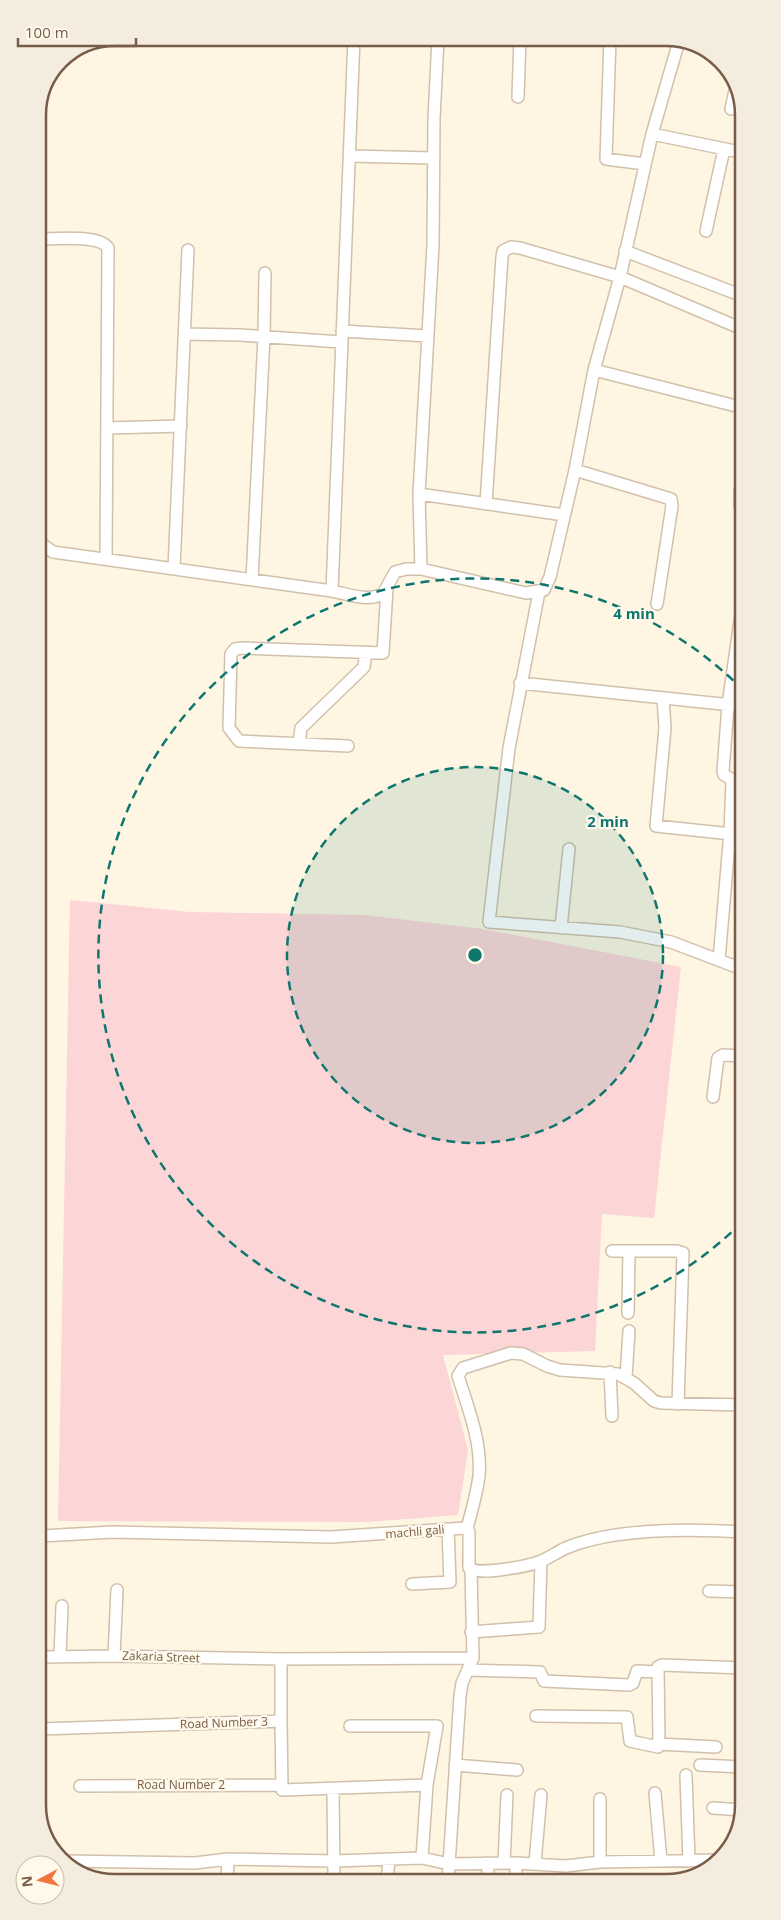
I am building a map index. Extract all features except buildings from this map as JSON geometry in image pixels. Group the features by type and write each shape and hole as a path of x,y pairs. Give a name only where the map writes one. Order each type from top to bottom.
{"street":[{"path":"332,591 354,46"},
{"path":"421,569 419,494 434,245 434,158 438,46"},
{"path":"518,97 520,46"},
{"path":"610,46 606,159 645,164"},
{"path":"46,547 53,552 372,597 382,594 395,572 399,569 421,569 526,593 544,590 548,582 575,470 594,370 620,277 652,134 677,48"},
{"path":"730,109 732,100"},
{"path":"652,134 735,151"},
{"path":"706,231 724,149"},
{"path":"350,156 434,158"},
{"path":"46,239 96,239 105,243 108,248 106,559"},
{"path":"486,504 503,251 511,247 520,248 620,277 735,326"},
{"path":"174,569 188,250"},
{"path":"625,251 735,294"},
{"path":"252,580 264,336 265,273"},
{"path":"184,334 264,336 288,340 428,336"},
{"path":"594,370 735,406"},
{"path":"108,428 181,426"},
{"path":"575,470 671,500 672,506 657,604"},
{"path":"419,494 564,515"},
{"path":"348,746 239,741 229,728 232,651 242,648 383,653 387,588"},
{"path":"539,592 509,748 489,922 620,932 670,942 735,966"},
{"path":"299,744 301,728 364,667 366,652"},
{"path":"735,656 728,705 723,771 724,775 732,781 735,821"},
{"path":"520,683 735,706"},
{"path":"663,698 665,728 656,826 735,834"},
{"path":"719,960 735,841"},
{"path":"561,928 569,849"},
{"path":"713,1097 718,1058 735,1056"},
{"path":"612,1251 677,1251 683,1253 678,1404"},
{"path":"628,1313 629,1251"},
{"path":"626,1377 630,1331"},
{"path":"448,1874 460,1696 473,1658 467,1529 478,1482 479,1459 473,1425 458,1376 459,1370 476,1363 517,1353 560,1370 610,1372 626,1377 654,1400 678,1404 735,1405"},
{"path":"610,1372 612,1416"},
{"path":"412,1584 450,1582 448,1529"},
{"name":"machli gali","path":"46,1536 113,1532 331,1537 467,1529"},
{"path":"470,1571 522,1568 541,1561 565,1548 633,1533 670,1531 735,1532"},
{"path":"471,1632 539,1627 541,1561"},
{"path":"114,1656 117,1590"},
{"path":"709,1591 735,1592"},
{"path":"60,1656 62,1606"},
{"name":"Zakaria Street","path":"46,1657 114,1656 281,1660 473,1658"},
{"path":"281,1660 281,1721"},
{"path":"536,1716 627,1717 630,1741 658,1747 658,1672 660,1665 735,1668"},
{"path":"468,1670 540,1672 544,1681 629,1685 633,1684 637,1672 658,1672"},
{"name":"Road Number 3","path":"46,1729 281,1721 282,1785"},
{"path":"350,1726 436,1725 437,1730 427,1785 422,1858"},
{"path":"658,1742 662,1745 716,1746"},
{"path":"455,1765 517,1770"},
{"path":"700,1765 735,1767"},
{"path":"686,1775 689,1860"},
{"path":"282,1785 282,1790 427,1785"},
{"name":"Road Number 2","path":"80,1786 282,1785"},
{"path":"333,1789 334,1874"},
{"path":"655,1793 662,1861"},
{"path":"504,1863 507,1796"},
{"path":"535,1863 541,1796"},
{"path":"600,1800 600,1862"},
{"path":"713,1808 734,1809"},
{"path":"75,1861 195,1863 228,1859 334,1861 422,1858 448,1864 535,1863 566,1866 600,1862 708,1860"},
{"path":"227,1874 228,1859"},
{"path":"388,1874 389,1860"},
{"path":"488,1863 488,1874"},
{"path":"516,1863 516,1874"}],"shaded area":[{"path":"70,900 190,912 365,915 483,929 681,967 654,1218 602,1214 595,1351 443,1355 468,1450 458,1515 368,1522 58,1521"}]}
